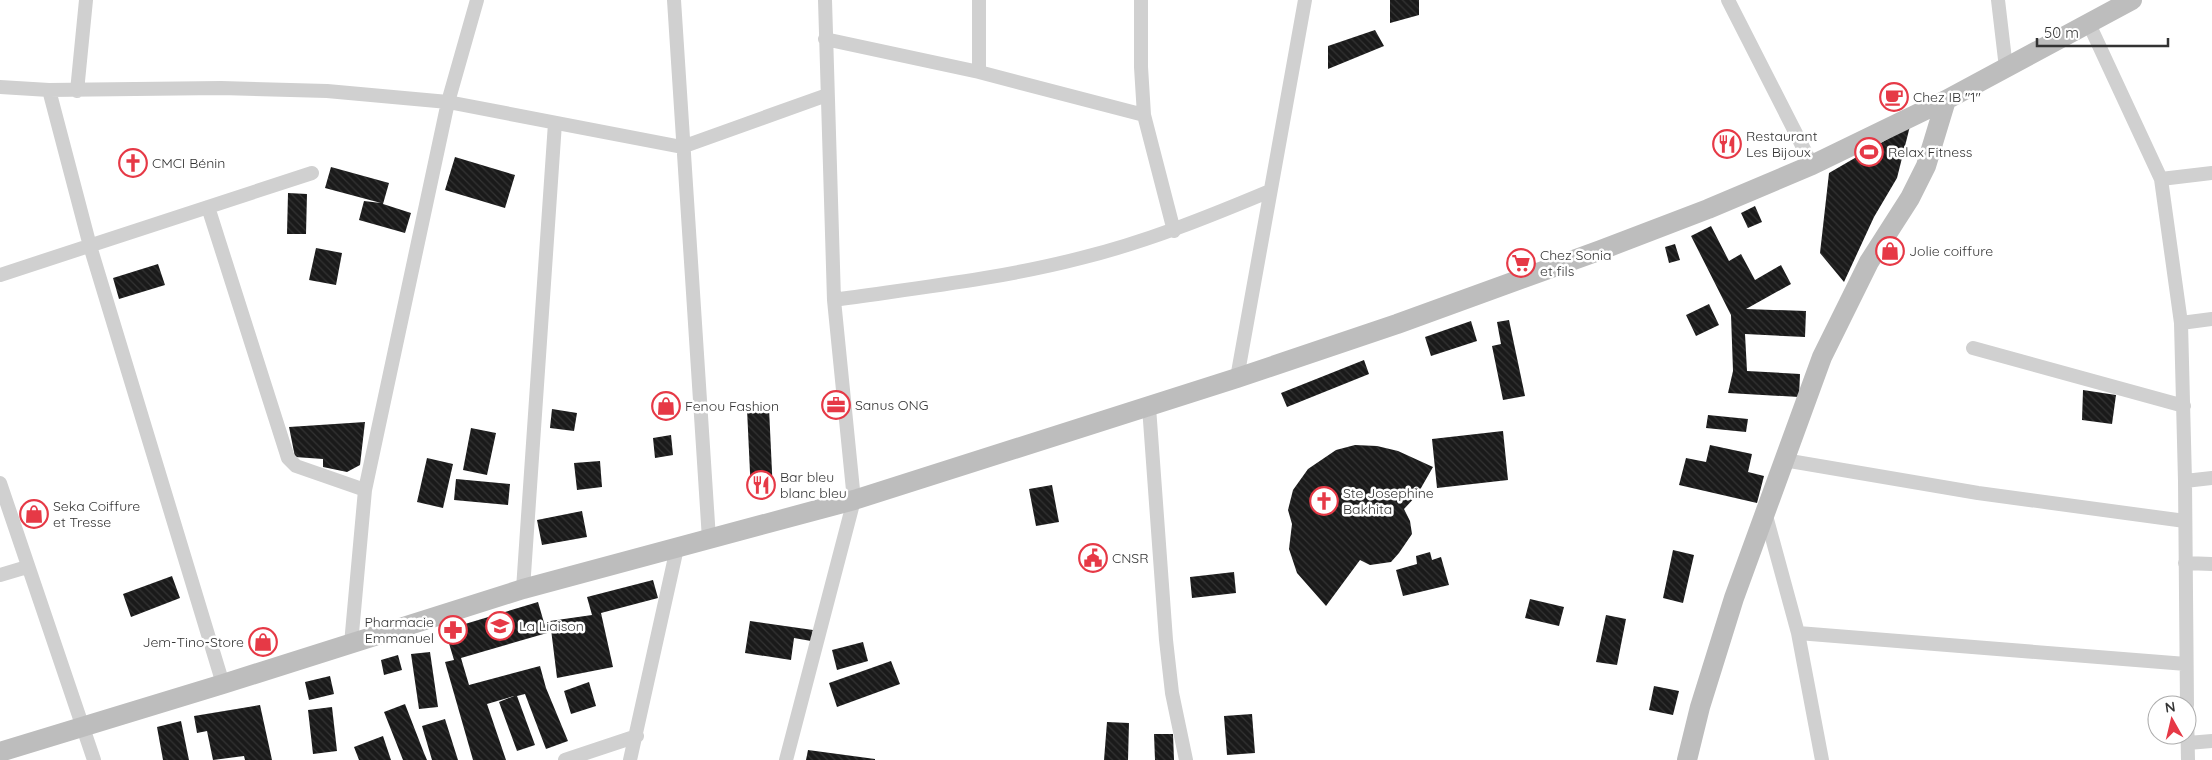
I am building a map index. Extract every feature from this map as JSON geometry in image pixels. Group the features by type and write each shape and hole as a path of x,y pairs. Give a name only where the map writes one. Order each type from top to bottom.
{"main road":[{"path":"0,752 523,589 854,500 1237,378 1397,324 1601,250 1708,209 1812,165 1946,100 2132,0"},
{"path":"1686,760 1716,652 1822,356 1869,262 1910,198 1926,166 1946,100"}],"street":[{"path":"77,91 86,0"},
{"path":"351,644 366,490 448,102 477,0"},
{"path":"674,0 682,147 709,539"},
{"path":"786,760 854,500 834,300 825,0"},
{"path":"978,72 979,0"},
{"path":"1141,0 1141,67 1144,115 1174,231"},
{"path":"1237,378 1305,0"},
{"path":"1728,0 1812,165"},
{"path":"1998,0 2006,68"},
{"path":"2089,24 2161,179 2181,324 2186,482 2187,695"},
{"path":"825,40 978,72 1144,115"},
{"path":"0,87 77,91 263,88 327,91 448,102 682,147 827,95"},
{"path":"49,90 90,246 223,684"},
{"path":"523,589 555,123"},
{"path":"0,275 312,173"},
{"path":"2161,179 2212,173"},
{"path":"834,300 1036,269 1082,258 1174,231 1270,191"},
{"path":"208,207 288,458 296,466 366,490"},
{"path":"2181,324 2212,319"},
{"path":"1973,348 2184,406"},
{"path":"1149,406 1166,640 1172,693 1186,760"},
{"path":"1784,460 1978,493 2185,521"},
{"path":"2186,482 2212,478"},
{"path":"0,483 94,760"},
{"path":"1765,512 1798,632 1822,760"},
{"path":"630,760 637,736 677,548"},
{"path":"2185,563 2212,564"},
{"path":"0,575 27,567"},
{"path":"1798,632 2186,664"},
{"path":"565,760 637,736"},
{"path":"2197,742 2212,741"},
{"path":"2188,745 2188,760"}],"building":[{"path":"1390,0 1419,0 1419,15 1390,23"},
{"path":"1375,30 1384,46 1328,69 1328,46"},
{"path":"1910,126 1897,178 1874,217 1844,282 1820,253 1829,173"},
{"path":"455,157 515,175 505,208 445,190"},
{"path":"331,167 389,183 383,204 411,213 405,233 359,220 364,201 381,203 325,188"},
{"path":"288,193 307,194 306,234 287,234"},
{"path":"1755,206 1762,222 1748,228 1741,213"},
{"path":"1711,226 1729,261 1741,254 1755,280 1781,265 1791,284 1746,309 1806,311 1805,337 1745,334 1747,371 1800,374 1799,397 1728,393 1733,371 1731,315 1691,236"},
{"path":"1675,244 1680,260 1669,263 1665,247"},
{"path":"316,248 342,253 336,285 309,280"},
{"path":"158,264 165,285 119,299 113,278"},
{"path":"1709,304 1719,325 1696,336 1686,315"},
{"path":"1509,320 1525,396 1503,400 1492,346 1501,344 1497,322"},
{"path":"1471,321 1477,341 1431,356 1425,337"},
{"path":"1364,360 1369,374 1287,407 1281,393"},
{"path":"2083,390 2116,395 2112,424 2082,420"},
{"path":"769,408 773,493 751,494 747,409"},
{"path":"552,409 577,413 574,431 550,428"},
{"path":"1708,415 1748,419 1746,432 1706,428"},
{"path":"365,422 360,465 347,472 323,467 323,459 295,457 289,427"},
{"path":"471,428 496,433 487,475 463,470"},
{"path":"1503,431 1508,480 1437,488 1432,439"},
{"path":"671,435 673,455 655,458 653,438"},
{"path":"1355,445 1377,446 1398,451 1433,467 1417,495 1404,509 1410,521 1412,534 1399,553 1391,562 1370,565 1360,560 1326,606 1297,573 1289,549 1292,524 1288,510 1293,490 1308,469 1336,450"},
{"path":"1710,445 1752,454 1748,472 1764,476 1757,503 1679,485 1686,458 1706,462"},
{"path":"427,458 453,464 443,508 417,502"},
{"path":"600,461 602,487 577,490 574,463"},
{"path":"456,479 510,484 508,505 454,500"},
{"path":"1052,485 1059,522 1036,526 1029,489"},
{"path":"582,511 587,537 542,545 537,520"},
{"path":"1673,550 1694,555 1683,603 1663,598"},
{"path":"1430,552 1432,560 1441,557 1449,585 1403,596 1396,570 1417,564 1416,556"},
{"path":"1234,572 1236,593 1192,598 1190,577"},
{"path":"172,576 180,598 131,617 123,594"},
{"path":"653,580 658,598 601,613 613,667 557,678 550,621 592,615 587,597"},
{"path":"1530,599 1564,607 1559,626 1525,618"},
{"path":"538,602 547,633 461,658 469,685 540,666 546,688 568,741 546,749 525,694 517,696 535,745 517,751 499,702 514,696 487,704 506,760 473,760 445,662 454,660 445,630"},
{"path":"1606,615 1626,619 1617,665 1596,662"},
{"path":"750,621 813,630 811,641 794,638 791,660 745,653"},
{"path":"863,642 868,661 837,670 832,650"},
{"path":"430,652 438,707 419,709 411,654"},
{"path":"398,655 402,670 384,675 381,660"},
{"path":"891,661 900,684 837,707 829,683"},
{"path":"330,676 334,694 309,700 305,682"},
{"path":"589,682 596,706 571,714 564,691"},
{"path":"1654,686 1679,691 1673,715 1649,710"},
{"path":"405,704 427,760 403,760 384,712"},
{"path":"260,705 272,760 245,760 244,756 213,760 207,731 197,733 194,716"},
{"path":"332,707 337,751 313,754 308,710"},
{"path":"1252,714 1255,753 1227,755 1224,716"},
{"path":"445,719 458,760 432,760 422,726"},
{"path":"181,721 189,760 163,760 157,727"},
{"path":"1107,722 1129,723 1128,760 1104,760"},
{"path":"1154,734 1173,734 1174,760 1155,760"},
{"path":"383,736 391,760 359,760 354,747"},
{"path":"808,750 875,759 875,760 806,760"}],"place":[{"name":"Chez IB \"1\"","path":"1894,97"},
{"name":"Restaurant Les Bijoux","path":"1727,144"},
{"name":"Relax Fitness","path":"1869,152"},
{"name":"CMCI Bénin","path":"133,163"},
{"name":"Jolie coiffure","path":"1890,251"},
{"name":"Chez Sonia et fils","path":"1521,263"},
{"name":"Sanus ONG","path":"836,405"},
{"name":"Fenou Fashion","path":"666,406"},
{"name":"Bar bleu blanc bleu","path":"761,485"},
{"name":"Ste Josephine Bakhita","path":"1324,501"},
{"name":"Seka Coiffure et Tresse","path":"34,514"},
{"name":"CNSR","path":"1093,558"},
{"name":"La Liaison","path":"500,626"},
{"name":"Pharmacie Emmanuel","path":"453,630"},
{"name":"Jem-Tino-Store","path":"263,642"}]}
